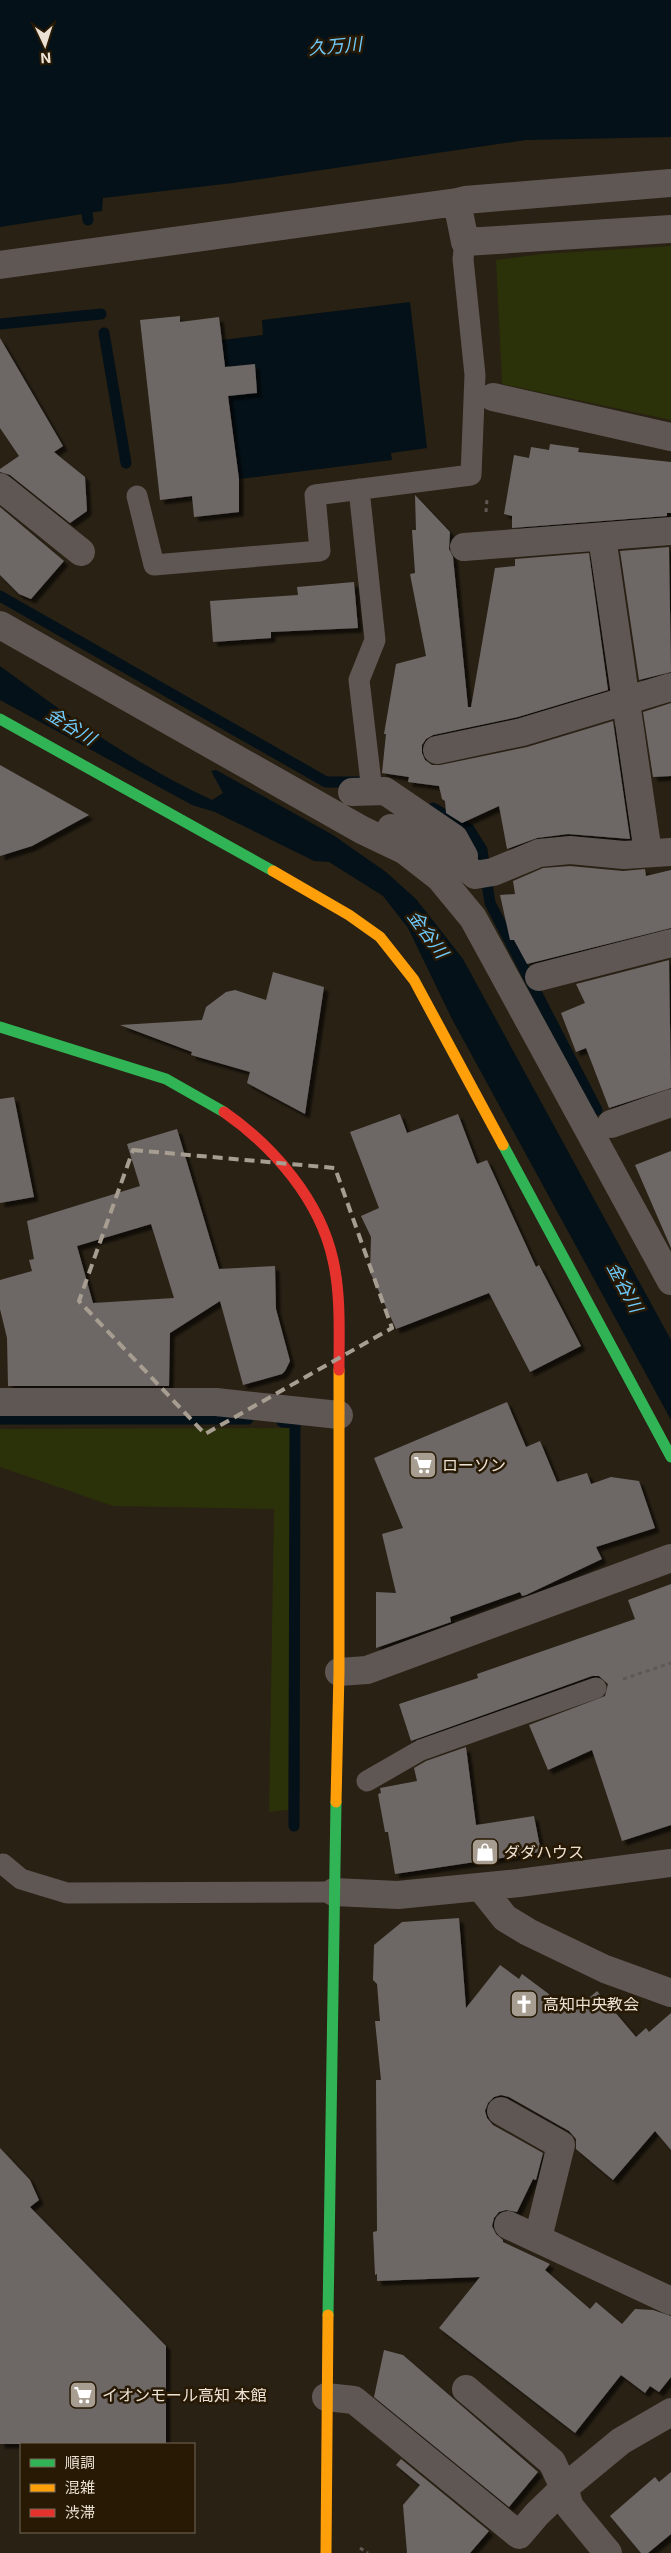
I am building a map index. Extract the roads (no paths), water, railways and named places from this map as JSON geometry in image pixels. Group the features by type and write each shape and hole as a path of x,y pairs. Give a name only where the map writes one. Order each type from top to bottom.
{"street":[{"path":"0,265 465,200 671,183"},
{"path":"457,202 465,242 671,229"},
{"path":"493,397 671,437"},
{"path":"0,487 82,552"},
{"path":"464,547 671,532"},
{"path":"484,874 539,853 570,850 624,855 660,853 625,702 602,536"},
{"path":"0,625 362,830 404,850 440,878 473,918 671,1281"},
{"path":"437,750 522,732 671,687"},
{"path":"0,719 317,896 349,915 380,937 414,980 671,1457"},
{"path":"365,786 385,791 454,838 484,874"},
{"path":"362,830 393,828 453,856 484,874"},
{"path":"539,977 671,942"},
{"path":"0,1026 178,1084 232,1118 255,1136 274,1156 309,1204 328,1243 338,1290 339,1672 326,2397 326,2553"},
{"path":"611,1124 671,1103"},
{"path":"0,1402 216,1402 339,1415"},
{"path":"339,1672 367,1670 671,1558"},
{"path":"334,1892 398,1896 481,1888 671,1863"},
{"path":"481,1888 505,1918 528,1932 605,1969 671,1993"},
{"path":"501,2111 560,2145 538,2238"},
{"path":"508,2225 671,2301"},
{"path":"466,2389 552,2462 570,2507 608,2553"},
{"path":"326,2397 354,2400 519,2535 537,2514 564,2488 621,2441 671,2412"}],"lane":[{"path":"137,496 154,565 320,551 315,495 471,476 475,375 463,259 465,242"},
{"path":"359,489 375,640 359,680 365,786"},
{"path":"367,1781 421,1750 596,1688"},
{"path":"3,1864 21,1879 67,1893 334,1892"}],"water":[{"name":"久万川","path":"0,0 671,0 671,137 526,140 233,183 103,198 102,211 0,227"},
{"path":"410,302 427,448 391,453 392,460 239,479 222,340 263,335 262,320"},
{"name":"金谷川","path":"0,666 76,721 156,771 212,800 223,793 211,771 216,770 333,835 386,872 416,899 463,959 671,1340 671,1420 452,1019 408,928 383,896 329,862 314,861 215,812 192,805 0,700"}],"waterway":[{"path":"85,199 88,220"},
{"path":"0,324 101,314"},
{"path":"104,333 126,463"},
{"path":"0,596 326,782 359,782"},
{"path":"433,808 469,829 482,850 490,903 597,1110"},
{"path":"0,1419 248,1419"},
{"path":"282,1422 295,1423 294,1826"}],"place":[{"name":"ローソン","path":"423,1465"},
{"name":"ダダハウス","path":"485,1852"},
{"name":"高知中央教会","path":"524,2004"},
{"name":"イオンモール高知 本館","path":"83,2395"}]}
